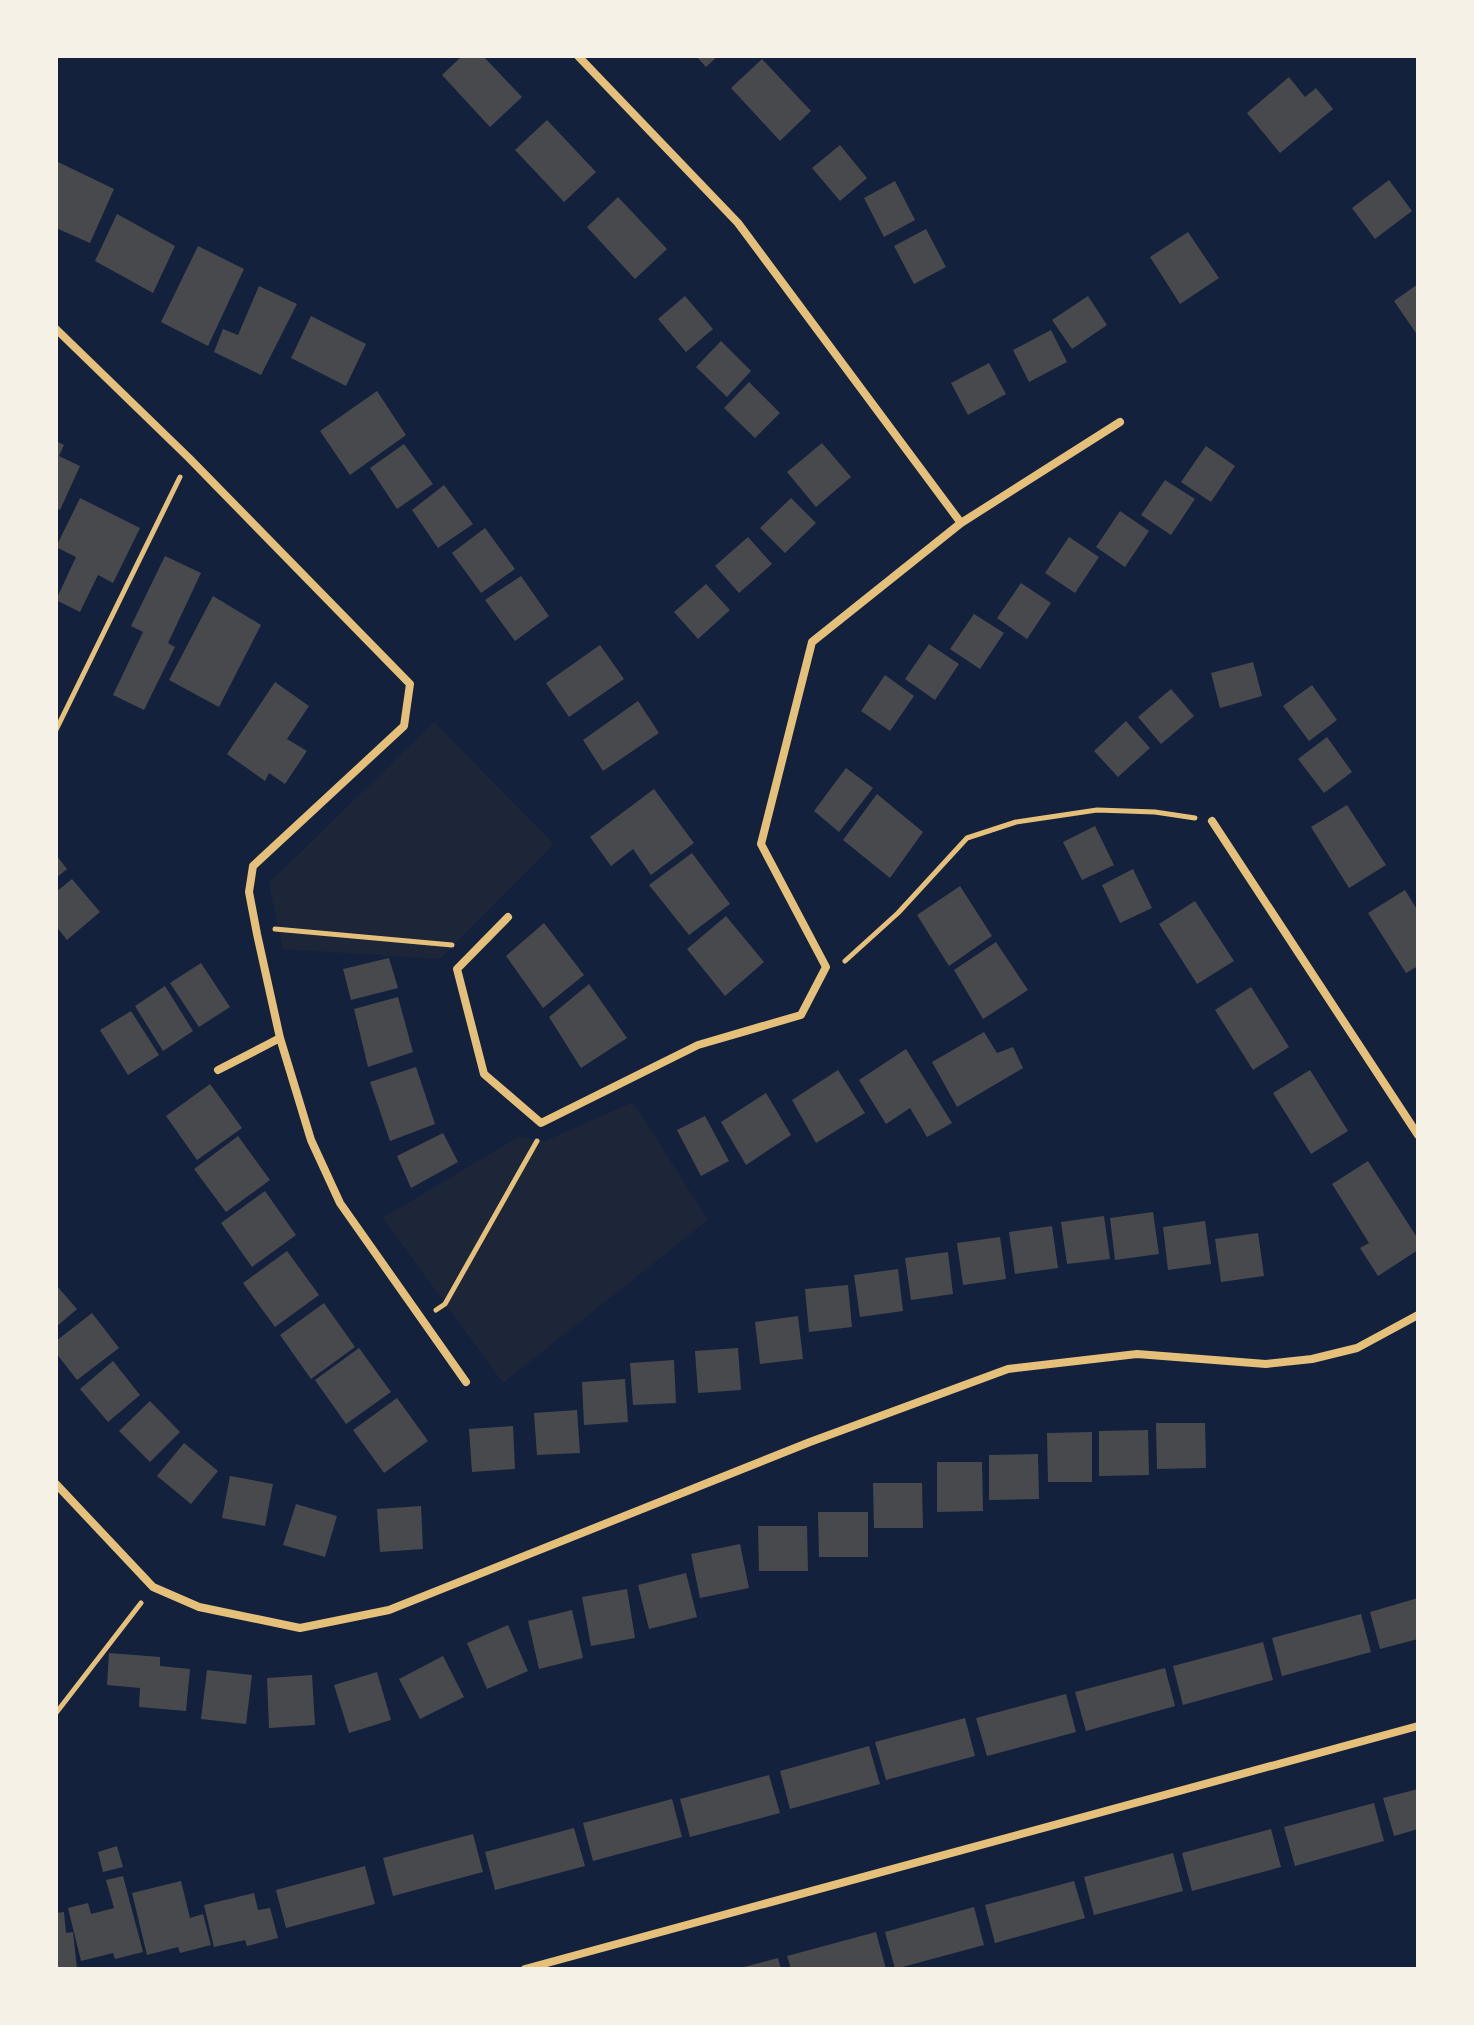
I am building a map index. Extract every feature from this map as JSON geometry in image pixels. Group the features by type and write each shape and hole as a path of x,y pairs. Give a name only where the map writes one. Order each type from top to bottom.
{"street":[{"path":"578,56 738,223 961,523"},
{"path":"56,329 189,458 410,684 404,726 253,866 249,892 280,1038 311,1140 340,1203 466,1382"},
{"path":"508,917 457,969 484,1074 541,1123 623,1086 698,1045 801,1015 826,967 761,844 812,642 961,523 1120,422"},
{"path":"1212,821 1418,1135"},
{"path":"218,1070 280,1038"},
{"path":"56,1484 153,1587 199,1607 300,1628 389,1610 810,1442 1008,1369 1137,1354 1266,1364 1312,1359 1357,1348 1418,1315"},
{"path":"525,1969 1418,1726"}],"path":[{"path":"56,730 189,458"},
{"path":"826,967 850,959 967,838 1016,822 1097,810 1155,812 1212,821"},
{"path":"278,928 453,945"},
{"path":"445,1304 538,1140"},
{"path":"56,1713 153,1587"}],"shaded area":[{"path":"434,722 554,844 440,959 283,949 269,883"},
{"path":"633,1102 708,1220 503,1383 383,1218 518,1137 545,1141"}],"building":[{"path":"462,56 483,56 522,97 490,127 442,75"},
{"path":"696,56 718,56 706,67"},
{"path":"762,59 811,111 780,141 731,88"},
{"path":"1289,77 1305,97 1316,88 1333,109 1280,153 1247,113"},
{"path":"547,120 596,172 564,202 515,150"},
{"path":"840,145 867,178 840,201 812,168"},
{"path":"56,161 114,189 90,243 56,228"},
{"path":"1389,180 1412,211 1375,239 1352,208"},
{"path":"895,181 915,220 884,237 864,198"},
{"path":"618,197 667,249 635,279 587,227"},
{"path":"117,214 175,246 153,293 95,261"},
{"path":"926,229 946,267 914,284 894,246"},
{"path":"1188,232 1219,278 1180,304 1150,257"},
{"path":"198,246 244,269 208,346 161,322"},
{"path":"1418,284 1418,336 1394,301"},
{"path":"259,286 297,304 261,375 214,352 223,329 238,335"},
{"path":"685,296 713,329 686,352 658,319"},
{"path":"1088,296 1107,325 1072,349 1052,320"},
{"path":"311,316 366,344 346,386 291,358"},
{"path":"1051,330 1067,362 1029,382 1013,350"},
{"path":"721,341 751,371 727,397 696,367"},
{"path":"989,363 1006,394 968,415 951,383"},
{"path":"749,382 780,413 755,438 724,408"},
{"path":"377,391 406,435 350,475 320,431"},
{"path":"56,441 64,445 59,456 80,466 60,510 56,508"},
{"path":"822,443 851,477 816,507 787,472"},
{"path":"404,444 433,484 397,509 370,468"},
{"path":"1206,446 1235,466 1211,502 1181,482"},
{"path":"1165,480 1195,499 1171,535 1141,515"},
{"path":"444,485 473,524 438,548 412,510"},
{"path":"80,498 140,528 113,583 98,575 80,612 56,600 76,557 56,547"},
{"path":"791,498 816,523 785,553 760,528"},
{"path":"1120,511 1149,531 1125,567 1096,547"},
{"path":"485,528 515,569 481,593 452,553"},
{"path":"748,537 772,564 739,593 715,566"},
{"path":"1069,537 1099,557 1075,593 1045,573"},
{"path":"165,556 201,573 168,643 175,647 144,710 113,695 143,632 131,626"},
{"path":"521,576 549,616 515,641 485,600"},
{"path":"1021,583 1051,603 1027,639 997,618"},
{"path":"706,584 730,610 698,639 674,612"},
{"path":"213,596 261,625 219,707 169,680"},
{"path":"974,614 1004,633 980,669 950,649"},
{"path":"929,644 959,664 935,700 905,679"},
{"path":"600,645 624,679 569,717 546,683"},
{"path":"1253,662 1262,696 1220,708 1211,673"},
{"path":"885,675 914,696 890,731 861,711"},
{"path":"275,682 309,706 287,739 307,751 285,784 269,773 265,781 227,754"},
{"path":"1312,685 1337,720 1309,741 1283,706"},
{"path":"1171,689 1194,716 1161,744 1138,717"},
{"path":"638,701 659,733 603,771 583,740"},
{"path":"1126,721 1150,748 1118,777 1094,751"},
{"path":"1327,737 1352,772 1324,793 1298,759"},
{"path":"846,768 873,788 839,832 814,811"},
{"path":"654,789 694,843 651,875 633,849 611,866 590,837"},
{"path":"877,794 923,832 890,878 843,840"},
{"path":"1347,805 1386,865 1349,888 1311,827"},
{"path":"1095,826 1114,865 1082,880 1063,842"},
{"path":"692,853 730,904 689,935 649,885"},
{"path":"56,855 67,869 56,878"},
{"path":"1133,869 1152,908 1120,923 1102,885"},
{"path":"72,879 100,912 67,940 56,926 56,892"},
{"path":"960,886 992,936 949,966 917,915"},
{"path":"1405,890 1418,911 1418,966 1406,973 1368,913"},
{"path":"1195,901 1234,961 1197,984 1159,924"},
{"path":"726,916 764,962 725,996 687,949"},
{"path":"544,923 584,975 543,1008 506,956"},
{"path":"996,942 1028,990 983,1019 954,970"},
{"path":"389,958 398,988 351,1000 343,969"},
{"path":"201,963 230,1007 199,1027 170,983"},
{"path":"589,984 627,1038 581,1068 549,1017"},
{"path":"165,986 193,1031 163,1051 135,1006"},
{"path":"1251,987 1289,1047 1253,1070 1215,1010"},
{"path":"398,997 413,1052 368,1067 354,1009"},
{"path":"131,1011 159,1055 128,1075 100,1030"},
{"path":"984,1032 997,1053 1013,1047 1023,1068 957,1107 932,1062"},
{"path":"906,1049 952,1123 927,1137 910,1108 886,1124 859,1080"},
{"path":"416,1067 435,1124 390,1141 370,1082"},
{"path":"838,1070 865,1113 816,1143 792,1100"},
{"path":"1310,1070 1348,1131 1311,1154 1273,1093"},
{"path":"210,1084 242,1128 197,1160 166,1116"},
{"path":"766,1093 791,1135 746,1165 721,1122"},
{"path":"705,1116 729,1161 701,1176 677,1130"},
{"path":"443,1133 458,1162 411,1188 397,1156"},
{"path":"238,1136 270,1180 226,1212 194,1169"},
{"path":"1368,1161 1418,1239 1418,1250 1378,1276 1360,1248 1369,1243 1332,1184"},
{"path":"265,1191 296,1235 252,1267 221,1223"},
{"path":"1153,1212 1159,1254 1115,1260 1110,1218"},
{"path":"1104,1216 1110,1259 1067,1264 1061,1222"},
{"path":"1205,1221 1211,1264 1168,1270 1163,1227"},
{"path":"1052,1226 1058,1268 1015,1274 1009,1232"},
{"path":"1258,1233 1264,1276 1221,1282 1215,1239"},
{"path":"1000,1237 1006,1279 963,1285 957,1243"},
{"path":"287,1251 319,1295 275,1327 243,1283"},
{"path":"948,1252 953,1294 911,1300 905,1258"},
{"path":"898,1269 903,1311 860,1317 854,1275"},
{"path":"56,1285 77,1309 56,1327"},
{"path":"848,1285 852,1327 809,1332 805,1289"},
{"path":"324,1303 355,1347 311,1379 280,1335"},
{"path":"92,1313 119,1348 77,1380 56,1353 56,1341"},
{"path":"798,1316 803,1359 760,1364 755,1322"},
{"path":"359,1348 391,1392 346,1424 315,1380"},
{"path":"738,1348 741,1390 698,1393 695,1351"},
{"path":"674,1360 676,1403 633,1405 630,1363"},
{"path":"113,1361 140,1395 108,1422 80,1389"},
{"path":"625,1379 628,1422 584,1425 582,1382"},
{"path":"397,1398 428,1441 384,1473 353,1430"},
{"path":"150,1401 180,1432 150,1462 119,1431"},
{"path":"577,1410 580,1453 537,1455 534,1413"},
{"path":"1156,1423 1205,1423 1206,1468 1157,1469"},
{"path":"513,1426 515,1469 472,1472 469,1429"},
{"path":"1148,1430 1149,1475 1099,1476 1099,1431"},
{"path":"1092,1432 1092,1482 1048,1482 1047,1433"},
{"path":"184,1443 218,1471 191,1504 157,1476"},
{"path":"1038,1454 1039,1499 989,1500 989,1455"},
{"path":"937,1462 982,1462 983,1511 937,1512"},
{"path":"230,1476 273,1484 265,1526 222,1518"},
{"path":"873,1483 922,1483 923,1528 874,1528"},
{"path":"296,1504 337,1516 325,1557 283,1545"},
{"path":"421,1506 423,1549 380,1552 377,1509"},
{"path":"818,1512 868,1512 868,1557 819,1557"},
{"path":"758,1526 807,1526 808,1571 759,1571"},
{"path":"740,1544 749,1588 700,1598 691,1554"},
{"path":"686,1573 697,1617 649,1629 638,1585"},
{"path":"627,1589 635,1638 591,1646 582,1597"},
{"path":"1418,1598 1418,1639 1380,1649 1370,1612"},
{"path":"572,1610 583,1658 539,1669 528,1621"},
{"path":"1361,1614 1371,1652 1282,1676 1272,1638"},
{"path":"508,1625 528,1671 487,1689 467,1643"},
{"path":"1263,1642 1273,1680 1183,1705 1173,1666"},
{"path":"109,1653 160,1657 160,1666 190,1669 186,1711 139,1707 140,1688 107,1685"},
{"path":"443,1656 464,1697 420,1719 399,1679"},
{"path":"1165,1668 1175,1706 1086,1731 1075,1692"},
{"path":"207,1670 252,1675 246,1724 201,1719"},
{"path":"377,1672 391,1720 349,1733 334,1685"},
{"path":"312,1675 315,1725 269,1728 267,1678"},
{"path":"1066,1694 1076,1732 987,1756 976,1718"},
{"path":"965,1718 975,1756 886,1780 875,1742"},
{"path":"869,1746 880,1784 790,1809 780,1771"},
{"path":"769,1775 780,1813 690,1837 680,1799"},
{"path":"1418,1789 1418,1829 1394,1836 1383,1798"},
{"path":"672,1799 682,1837 593,1861 583,1823"},
{"path":"1374,1803 1384,1841 1295,1866 1284,1827"},
{"path":"574,1828 585,1866 495,1890 485,1852"},
{"path":"1271,1829 1281,1867 1192,1891 1182,1853"},
{"path":"473,1834 483,1872 393,1896 383,1858"},
{"path":"117,1846 123,1867 103,1872 98,1852"},
{"path":"1173,1853 1183,1891 1094,1915 1084,1877"},
{"path":"365,1866 375,1904 286,1928 276,1890"},
{"path":"123,1876 143,1952 115,1959 113,1953 81,1961 68,1908 88,1903 91,1914 114,1908 106,1880"},
{"path":"181,1881 190,1918 203,1914 211,1945 180,1953 178,1947 147,1955 132,1893"},
{"path":"1074,1881 1085,1918 995,1943 985,1905"},
{"path":"254,1893 258,1910 270,1908 278,1938 247,1946 245,1940 214,1947 204,1905"},
{"path":"974,1907 984,1945 895,1969 885,1932"},
{"path":"64,1912 66,1933 73,1932 77,1969 56,1969 56,1913"},
{"path":"876,1932 886,1969 791,1969 787,1956"},
{"path":"778,1958 781,1969 740,1969 740,1968"}]}
